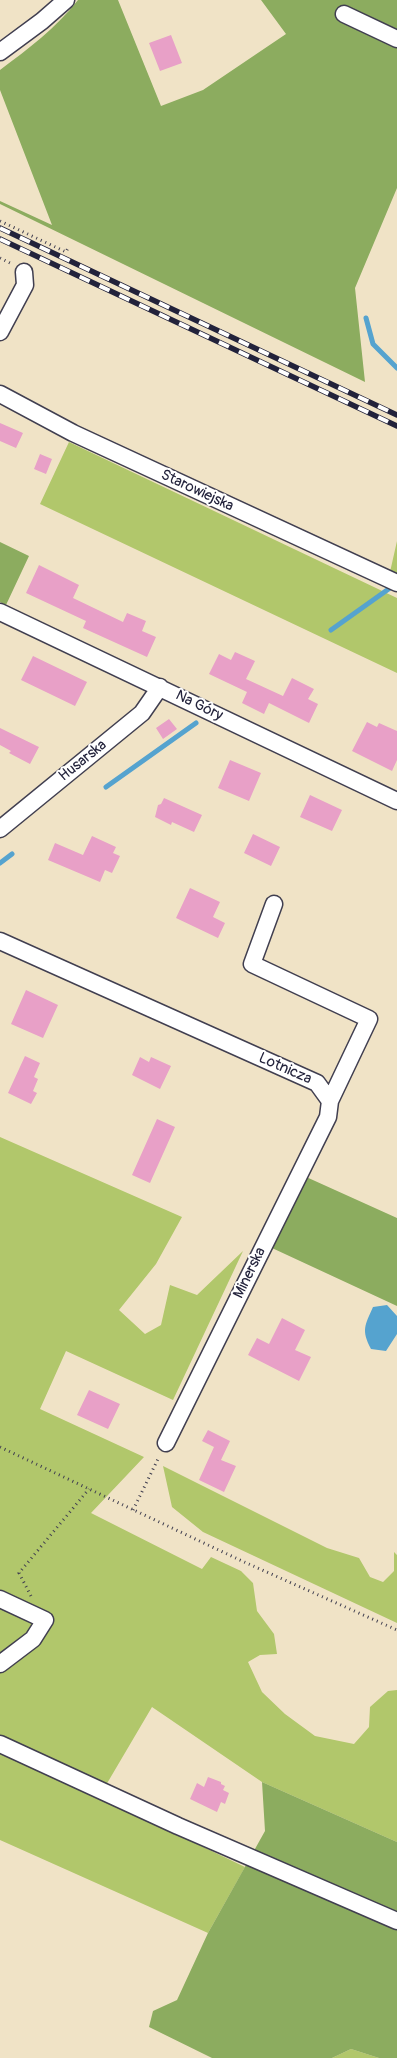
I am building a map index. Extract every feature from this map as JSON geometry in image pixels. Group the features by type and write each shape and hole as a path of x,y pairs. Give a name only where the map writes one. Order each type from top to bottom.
{"street":[{"path":"0,52 42,21 66,0"},
{"path":"344,14 397,39"},
{"path":"0,332 25,286 24,272"},
{"name":"Starowiejska","path":"0,394 73,433 397,583"},
{"name":"Na Góry","path":"0,612 397,802"},
{"name":"Husarska","path":"0,829 142,712 160,687"},
{"path":"274,904 252,964 369,1019 330,1101"},
{"name":"Lotnicza","path":"0,941 317,1083 330,1101"},
{"name":"Minerska","path":"166,1443 328,1117 330,1101"},
{"path":"0,1599 45,1620 33,1639 0,1664"},
{"path":"0,1744 178,1826 397,1921"}],"path":[{"path":"0,221 66,252 68,248"},
{"path":"133,1510 166,1443"},
{"path":"0,1447 242,1561 397,1630"},
{"path":"32,1597 19,1573 89,1489"}],"green space":[{"path":"78,0 118,0 161,106 203,90 286,34 261,0 397,0 397,188 355,288 365,382 0,204 0,201 52,225 0,90 0,70 51,29"},
{"path":"69,442 397,598 397,673 40,504"},
{"path":"397,541 397,575 390,572"},
{"path":"0,542 29,556 6,605 0,602"},
{"path":"0,1137 182,1217 156,1264 119,1310 145,1334 161,1325 170,1285 197,1295 243,1251 173,1400 66,1351 40,1409 144,1457 91,1513 202,1569 211,1557 241,1571 253,1583 257,1611 274,1634 277,1654 260,1655 248,1662 262,1692 285,1714 315,1736 354,1744 369,1727 370,1707 388,1691 397,1690 397,1842 262,1782 152,1707 99,1797 245,1867 208,1933 0,1840"},
{"path":"304,1176 397,1218 397,1306 272,1248"},
{"path":"163,1466 327,1548 359,1558 370,1577 383,1582 394,1571 394,1552 397,1555 397,1623 203,1532 172,1507"},
{"path":"262,1782 397,1842 397,2058 379,2058 351,2049 332,2058 212,2058 149,2027 153,2011 177,2000 208,1933 265,1831"},
{"path":"351,2049 379,2058 332,2058"}],"water":[{"path":"387,1305 397,1316 397,1334 386,1351 371,1349 365,1332 368,1318 373,1307"}],"building":[{"path":"171,35 182,63 160,71 149,43"},
{"path":"0,423 23,433 16,448 0,441"},
{"path":"40,454 52,459 46,474 34,469"},
{"path":"39,565 79,585 73,598 123,622 127,613 146,621 142,631 156,637 147,657 83,628 86,621 26,593"},
{"path":"235,652 255,661 246,679 283,696 292,678 314,689 308,699 318,704 309,723 269,703 264,714 242,703 247,692 209,674 219,654 231,660"},
{"path":"33,656 87,682 75,706 21,680"},
{"path":"169,719 177,729 163,739 156,728"},
{"path":"367,722 377,727 379,723 397,731 397,760 392,771 352,751"},
{"path":"0,728 39,747 30,764 9,753 11,751 0,745"},
{"path":"230,760 261,773 249,801 218,788"},
{"path":"310,795 342,810 332,831 300,817"},
{"path":"164,798 202,815 194,832 172,822 171,825 155,817 158,805 161,804"},
{"path":"253,834 280,847 271,866 244,853"},
{"path":"92,836 116,847 113,853 120,856 112,873 105,870 100,882 48,860 55,843 83,855"},
{"path":"190,888 220,902 213,917 225,923 218,938 176,918"},
{"path":"26,990 58,1005 43,1038 11,1024"},
{"path":"25,1056 40,1063 34,1077 38,1079 33,1091 37,1093 31,1104 8,1093"},
{"path":"140,1057 149,1062 151,1057 171,1066 160,1089 132,1075"},
{"path":"157,1119 175,1127 150,1183 132,1175"},
{"path":"282,1318 305,1330 295,1350 311,1357 299,1381 248,1355 257,1338 269,1344"},
{"path":"89,1390 120,1404 108,1429 77,1415"},
{"path":"208,1430 230,1441 221,1460 236,1466 224,1492 199,1480 214,1447 202,1441"},
{"path":"208,1777 221,1782 225,1786 223,1790 229,1793 225,1804 221,1802 217,1812 190,1799 197,1783 204,1787"}],"waterway":[{"path":"366,318 373,344 397,368"},
{"path":"331,630 390,588"},
{"path":"106,787 196,723"},
{"path":"0,863 12,854"}],"railway":[{"path":"0,228 397,415"},
{"path":"0,239 397,426"}]}
